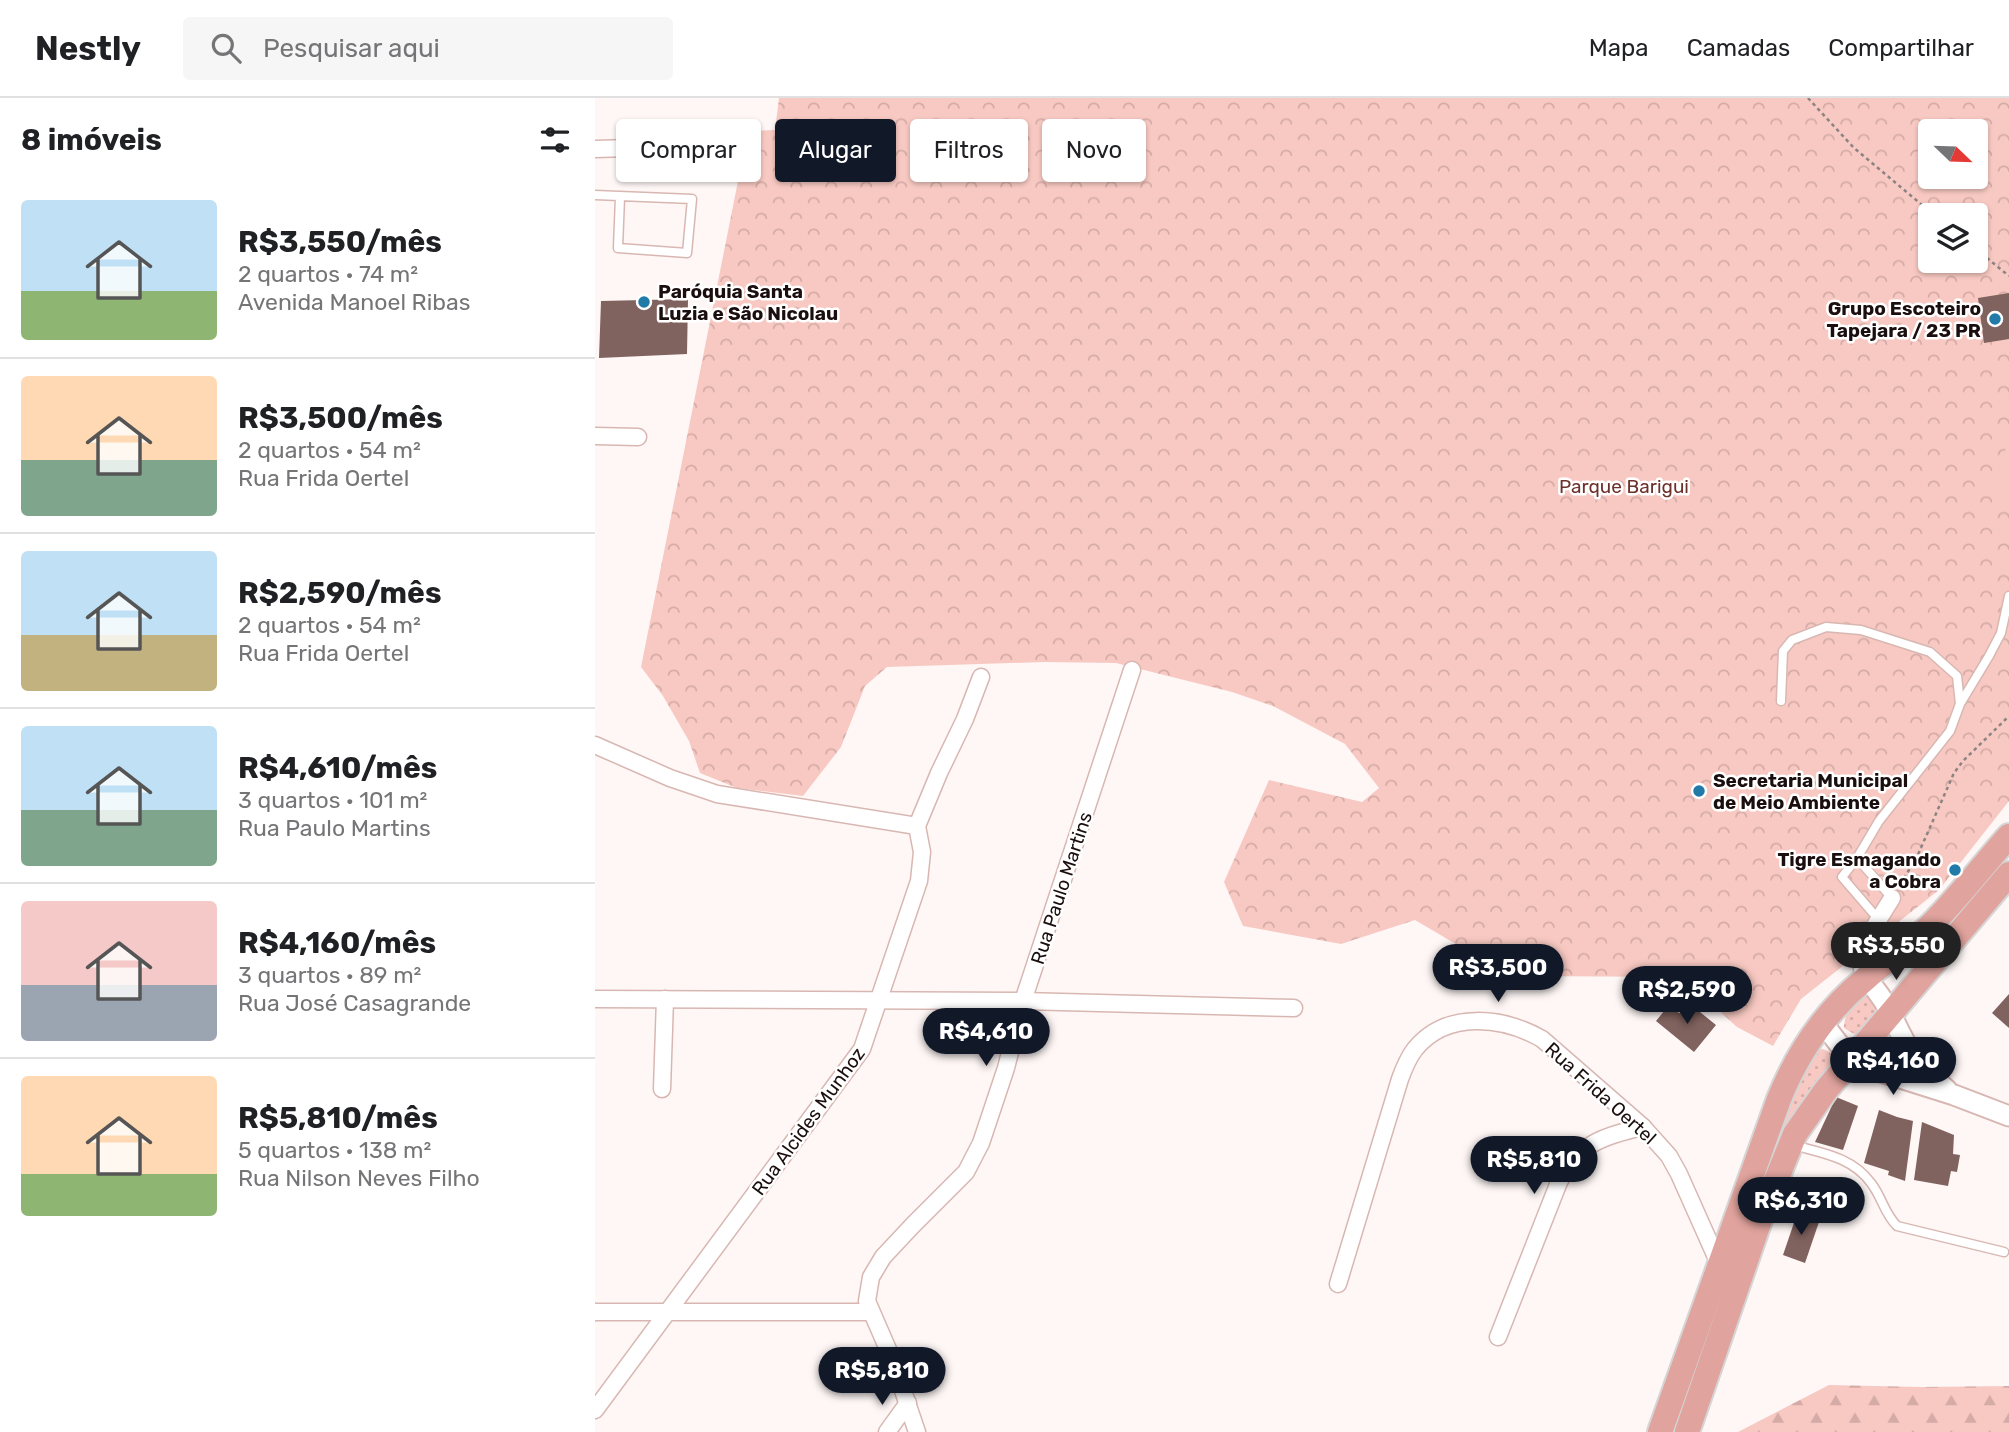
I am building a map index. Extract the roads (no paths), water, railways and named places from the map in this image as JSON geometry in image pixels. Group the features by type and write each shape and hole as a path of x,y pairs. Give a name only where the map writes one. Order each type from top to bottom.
{"main road":[{"path":"1660,1432 1788,1077 1806,1044 1832,1010 1865,978 1931,925 2009,836"},
{"path":"1687,1432 1760,1220 1790,1145 1812,1107 2009,874"},
{"path":"1754,1170 1748,1210 1760,1220"},
{"path":"1720,1266 1727,1275 1728,1312"}],"street":[{"path":"595,149 616,148"},
{"path":"595,436 638,437"},
{"name":"Rua Paulo Martins","path":"917,1432 893,1361 867,1301 867,1291 875,1268 966,1172 974,1159 1006,1068 1023,1001 1132,670"},
{"name":"Rua Alcides Munhoz","path":"595,1410 855,1060 867,1038 919,881 922,852 917,826 981,677"},
{"path":"595,745 670,778 717,794 917,826"},
{"path":"1892,898 1862,956 1861,965 1865,978 1882,996 1913,1055 1923,1068 1954,1095"},
{"path":"595,999 1023,1001 1294,1008"},
{"path":"662,1089 665,999"},
{"name":"Rua Frida Oertel","path":"1338,1284 1407,1062 1416,1048 1433,1034 1450,1025 1467,1021 1503,1023 1528,1031 1554,1048 1643,1127 1669,1156 1720,1266"},
{"path":"1822,1022 1851,1060 1860,1065 2009,1116"},
{"path":"1498,1337 1568,1165 1590,1145 1621,1132 1643,1127"},
{"path":"595,1312 871,1312"},
{"path":"887,1432 908,1403"}],"lane":[{"path":"595,195 692,199 687,253 618,248 620,197"},
{"path":"1879,920 1842,877 1879,821 1950,732 1960,704 2001,633 2009,596"},
{"path":"1781,701 1783,650 1792,640 1826,627 1861,630 1930,652 1957,676 1960,704"},
{"path":"1857,858 1892,898"},
{"path":"1790,1145 1830,1155 1857,1167 1872,1184 1888,1217 1897,1226 2004,1252"}],"place":[{"name":"Paróquia Santa Luzia e São Nicolau","path":"644,302"},
{"name":"Grupo Escoteiro Tapejara / 23 PR","path":"1995,319"},
{"name":"Secretaria Municipal de Meio Ambiente","path":"1699,791"},
{"name":"Tigre Esmagando a Cobra","path":"1955,870"}],"park label":[{"name":"Parque Barigui","path":"1624,486"}]}
